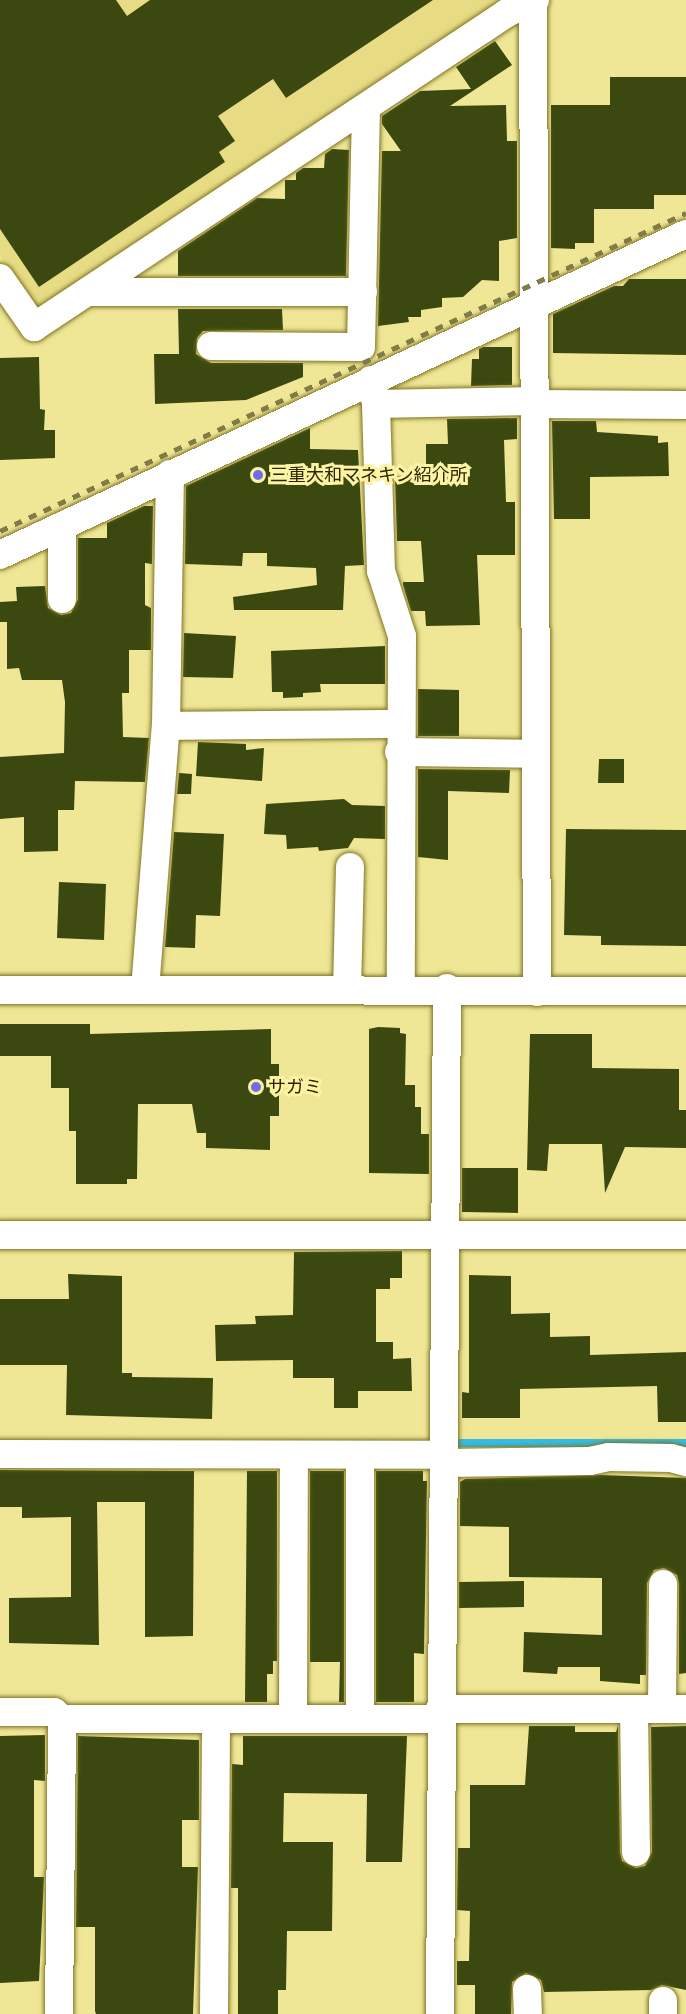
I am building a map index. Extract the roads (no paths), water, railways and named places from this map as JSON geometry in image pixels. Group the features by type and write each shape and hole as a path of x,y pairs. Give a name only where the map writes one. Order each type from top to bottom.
{"street":[{"path":"2,286 34,327 507,13 534,1 533,303 537,992"},
{"path":"211,346 361,347 366,107"},
{"path":"0,555 170,474 373,392 533,303 686,234"},
{"path":"88,292 363,292"},
{"path":"373,392 534,402 686,405"},
{"path":"373,392 381,571 402,636 400,990"},
{"path":"145,990 166,726 171,574 167,569 170,474"},
{"path":"62,525 62,599"},
{"path":"166,726 400,738 535,754"},
{"path":"347,990 350,867"},
{"path":"0,990 447,988 537,992 686,991"},
{"path":"440,2014 440,1714 445,1449 444,1235 447,988"},
{"path":"0,1235 686,1235"},
{"path":"0,1454 294,1457 360,1456 445,1449 590,1461 609,1456 671,1458 686,1462"},
{"path":"360,1456 360,1719"},
{"path":"293,1719 294,1457"},
{"path":"636,1852 661,1709 663,1584"},
{"path":"0,1712 54,1712 62,1719 360,1719 440,1714 661,1709"},
{"path":"59,2014 62,1719"},
{"path":"214,2014 216,1719"}],"waterway":[{"path":"447,1443 686,1443"}],"railway":[{"path":"0,531 686,213"}],"place":[{"name":"三重大和マネキン紹介所","path":"258,475"},
{"name":"サガミ","path":"256,1087"}]}
